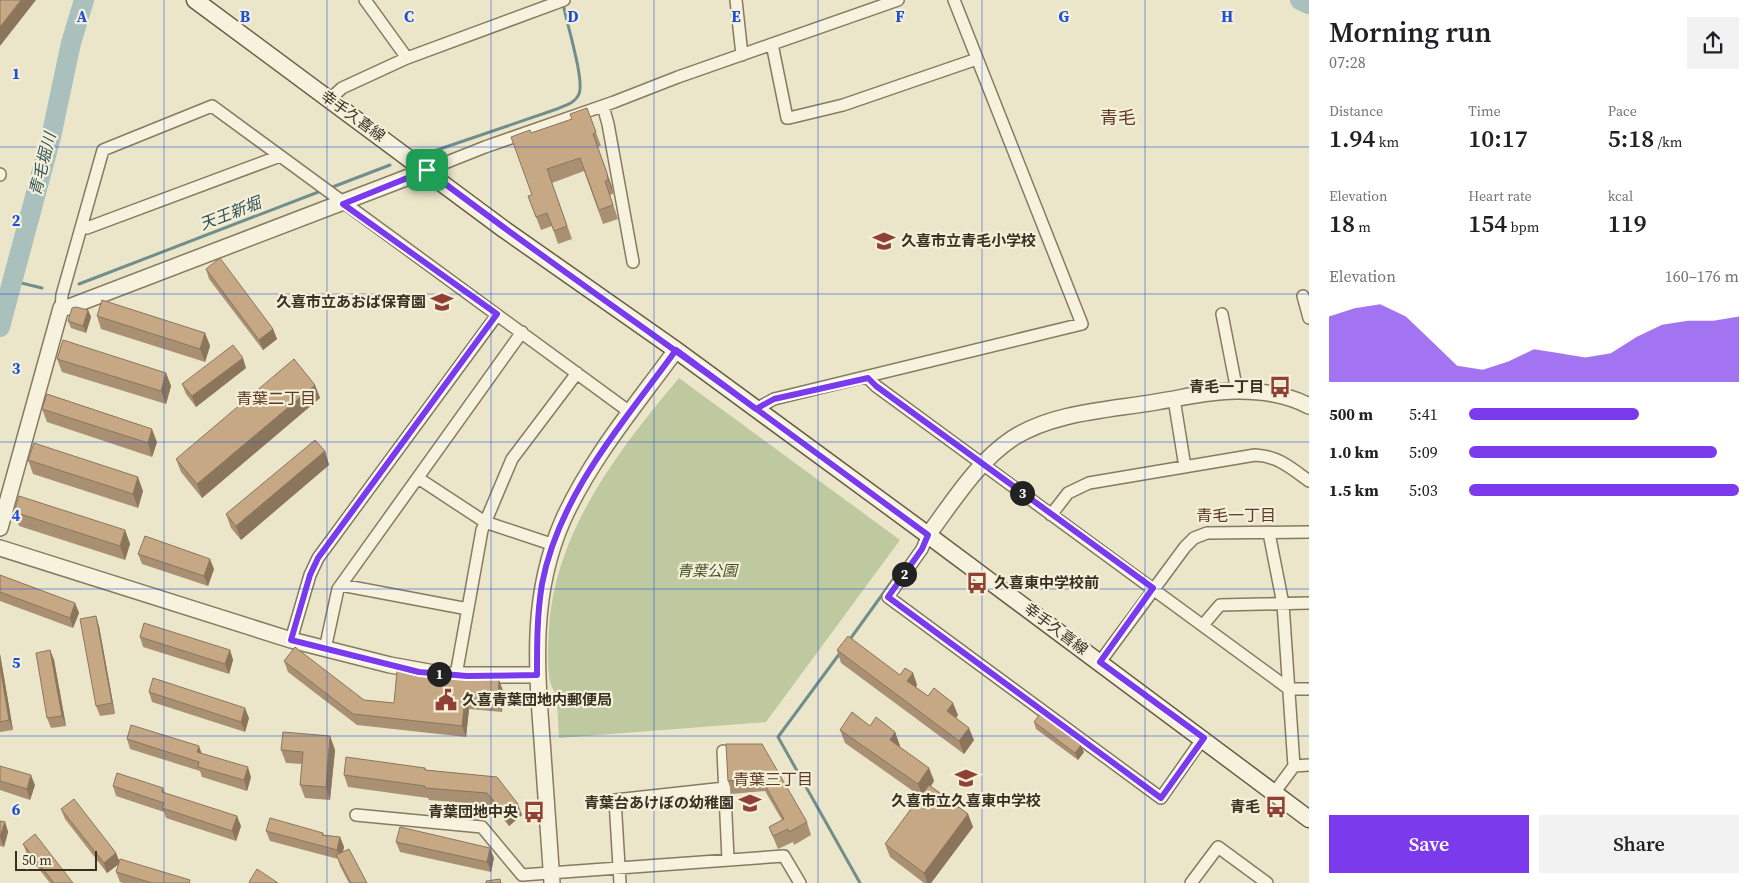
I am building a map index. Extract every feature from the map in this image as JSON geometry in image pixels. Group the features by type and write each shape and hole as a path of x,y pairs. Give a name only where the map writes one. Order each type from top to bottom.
{"main road":[{"name":"幸手久喜線","path":"195,0 506,230 676,350 928,535 1204,738 1309,819"}],"street":[{"path":"365,0 406,58"},
{"path":"736,0 742,55"},
{"path":"61,308 69,307 339,201 485,147 602,106 670,79 742,55 820,25 898,0"},
{"path":"756,409 774,399 868,378 1082,324 954,0"},
{"path":"329,100 342,88 406,58 558,1"},
{"path":"772,44 787,118 844,105 977,59"},
{"path":"0,528 103,150 212,106 339,201 522,332 631,413"},
{"path":"602,106 608,124 633,262"},
{"path":"81,228 87,228 280,156"},
{"path":"1303,296 1309,318"},
{"path":"291,640 310,575 318,558 497,314"},
{"path":"1222,314 1237,391"},
{"path":"325,648 338,590 522,332"},
{"path":"552,878 537,675 539,608 543,582 563,521 590,468 676,350"},
{"path":"456,675 485,522 512,459 577,373"},
{"path":"868,378 876,386 1289,688 1309,689"},
{"path":"1204,738 1161,798 888,597 922,549 928,535 982,463 1014,438 1048,422 1174,399 1237,391 1280,396 1309,406"},
{"path":"1174,399 1185,467"},
{"path":"1050,514 1068,493 1089,483 1256,455 1269,456 1284,462 1309,481"},
{"path":"418,478 485,522 554,545"},
{"path":"1100,662 1153,588 1185,546 1194,538 1207,533 1309,532"},
{"path":"1269,533 1283,604 1294,766 1274,793"},
{"path":"0,548 291,640 419,672 456,675 537,675"},
{"path":"342,584 468,609"},
{"path":"1203,625 1220,605 1309,603"},
{"path":"723,751 728,859"},
{"path":"1294,766 1309,766"},
{"path":"620,883 614,800 725,788"},
{"path":"356,815 482,827 522,879 552,878 619,869 728,859 784,856 800,883"},
{"path":"1191,883 1218,847 1267,883"}],"green space":[{"name":"青葉公園","path":"679,378 900,540 766,722 559,738 556,696 549,676 548,649 554,593 563,559 593,494 634,434"}],"building":[{"path":"0,0 21,0 0,27"},
{"path":"587,108 596,132 593,134 607,173 608,180 605,181 613,205 599,210 580,158 547,169 567,226 554,231 547,213 536,217 528,196 532,195 511,137 530,130 531,133 572,119 570,114"},
{"path":"220,258 273,329 259,340 206,269"},
{"path":"102,300 205,333 200,349 97,316"},
{"path":"72,308 88,310 83,326 68,321"},
{"path":"63,340 166,373 161,391 57,359"},
{"path":"233,345 243,358 192,396 182,384"},
{"path":"294,359 315,385 197,484 176,459"},
{"path":"47,394 152,429 148,443 42,409"},
{"path":"315,440 325,451 236,526 226,514"},
{"path":"34,443 138,477 133,494 28,460"},
{"path":"19,496 125,530 120,546 14,512"},
{"path":"145,536 210,559 204,576 138,554"},
{"path":"0,575 75,603 70,618 0,592"},
{"path":"96,616 112,703 96,706 80,619"},
{"path":"144,623 230,650 225,664 140,637"},
{"path":"848,636 900,675 905,668 913,673 907,681 928,696 934,688 953,703 947,711 969,728 959,741 837,650"},
{"path":"295,647 364,700 394,703 397,671 499,680 498,701 465,698 462,726 353,714 284,661"},
{"path":"50,650 62,716 47,718 36,653"},
{"path":"0,666 9,720 0,722"},
{"path":"153,678 245,708 241,722 149,692"},
{"path":"852,712 870,726 876,717 895,732 890,740 929,768 918,784 840,730"},
{"path":"1040,714 1081,745 1075,753 1034,722"},
{"path":"131,725 199,746 197,752 248,767 244,780 198,767 199,762 127,739"},
{"path":"283,732 330,736 326,787 300,785 303,752 281,750"},
{"path":"726,744 762,744 807,822 789,832 788,829 773,836 769,827 784,819 761,778 728,781"},
{"path":"346,757 425,768 425,770 497,777 518,804 505,814 487,793 425,788 425,786 344,775"},
{"path":"0,766 31,775 27,789 0,781"},
{"path":"117,773 163,788 162,792 237,816 232,831 162,808 164,803 113,786"},
{"path":"929,785 968,814 924,873 885,844"},
{"path":"74,799 116,853 104,863 61,809"},
{"path":"270,818 323,833 322,835 340,837 337,850 266,831"},
{"path":"0,821 5,822 0,837"},
{"path":"400,827 490,848 487,862 396,842"},
{"path":"35,834 73,883 54,883 23,844"},
{"path":"349,849 367,883 351,883 336,855"},
{"path":"120,859 190,880 189,883 152,883 116,872"},
{"path":"257,869 278,883 250,883"},
{"path":"500,879 501,883 486,883 486,881"}],"waterway":[{"name":"青毛堀川","path":"0,327 51,137 71,43 84,0"},
{"path":"1300,0 1309,4"},
{"name":"天王新堀","path":"434,151 557,109 575,100 579,94 579,77 563,3"},
{"name":"天王新堀","path":"330,188 390,165"},
{"name":"天王新堀","path":"79,284 321,191"},
{"path":"13,281 42,288"},
{"path":"848,642 900,570"},
{"path":"840,653 778,737 860,883"}],"place":[{"name":"久喜市立青毛小学校","path":"884,241"},
{"name":"久喜市立あおば保育園","path":"442,302"},
{"name":"青毛一丁目","path":"1280,387"},
{"name":"久喜東中学校前","path":"977,583"},
{"name":"久喜青葉団地内郵便局","path":"446,700"},
{"name":"久喜市立久喜東中学校","path":"966,778"},
{"name":"青葉台あけぼの幼稚園","path":"750,803"},
{"name":"青毛","path":"1276,807"},
{"name":"青葉団地中央","path":"534,812"}],"district":[{"name":"青毛","path":"1118,118"},
{"name":"青葉二丁目","path":"276,398"},
{"name":"青毛一丁目","path":"1236,515"},
{"name":"青葉三丁目","path":"773,779"}],"route":[{"path":"427,170 343,204 497,314 318,558 310,575 291,640 419,672 467,676 537,675 537,637 543,582 563,521 590,468 676,350 756,409 928,535 922,549 888,597 1161,798 1204,738 1100,662 1153,588 876,386 868,378 774,399 756,409 716,380 676,350 506,230 427,170"}]}
